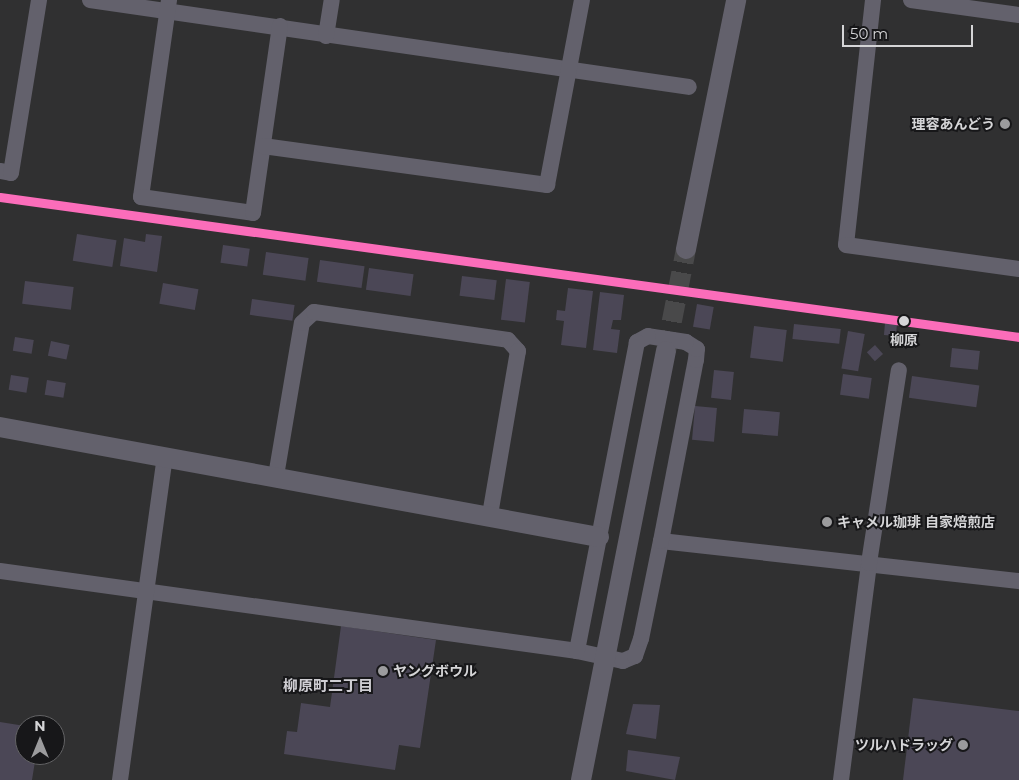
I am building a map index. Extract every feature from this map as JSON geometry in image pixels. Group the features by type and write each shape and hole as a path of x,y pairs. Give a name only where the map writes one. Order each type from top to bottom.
{"street":[{"path":"0,171 11,173 39,0"},
{"path":"90,0 169,6 326,36 689,87"},
{"path":"326,36 332,0"},
{"path":"263,146 547,186 582,0"},
{"path":"686,249 736,0"},
{"path":"873,0 846,245 1019,269"},
{"path":"910,0 1019,14"},
{"path":"169,6 141,196 253,213 280,26"},
{"path":"276,476 302,323 314,312 508,340 518,351 490,515"},
{"path":"0,571 577,651 623,661 635,656 661,541 697,349 686,342 648,336 637,342 577,651"},
{"path":"580,780 666,351"},
{"path":"841,780 869,563 899,370"},
{"path":"0,427 490,515 599,537"},
{"path":"120,780 165,457"},
{"path":"661,541 1019,581"}],"building":[{"path":"77,234 117,240 112,267 73,261"},
{"path":"146,234 162,236 157,272 120,266 124,238 145,242"},
{"path":"223,245 250,249 247,267 220,263"},
{"path":"266,252 309,258 305,281 263,275"},
{"path":"320,260 365,266 362,288 317,282"},
{"path":"369,268 414,274 411,296 366,290"},
{"path":"462,276 497,280 494,300 460,296"},
{"path":"506,279 530,282 525,323 501,320"},
{"path":"25,281 74,287 71,310 22,304"},
{"path":"163,283 198,289 195,310 159,304"},
{"path":"568,288 593,291 586,348 561,345 564,321 556,320 557,310 565,311"},
{"path":"600,292 624,295 621,320 613,320 611,329 620,330 617,353 593,350"},
{"path":"252,299 295,305 292,321 250,315"},
{"path":"697,304 714,307 710,330 693,327"},
{"path":"885,323 897,324 896,336 884,335"},
{"path":"794,324 841,329 839,344 792,339"},
{"path":"754,326 787,330 783,362 750,358"},
{"path":"848,331 865,334 858,371 841,368"},
{"path":"15,337 34,340 32,354 13,351"},
{"path":"51,341 70,345 66,360 48,356"},
{"path":"875,345 883,354 875,361 867,352"},
{"path":"952,348 980,351 978,370 950,367"},
{"path":"714,370 734,372 731,400 711,398"},
{"path":"843,374 872,378 869,399 840,395"},
{"path":"11,375 29,378 26,393 9,390"},
{"path":"912,376 979,385 976,407 909,398"},
{"path":"47,380 66,383 63,398 45,395"},
{"path":"695,406 717,408 714,442 692,440"},
{"path":"744,409 780,412 778,436 742,433"},
{"name":"ヤングボウル","path":"341,626 436,640 420,748 399,745 395,770 284,754 287,731 297,732 301,703 330,707"},
{"name":"ツルハドラッグ","path":"913,698 1019,711 1019,780 903,780"},
{"path":"633,704 660,705 656,739 626,734"},
{"path":"0,722 15,724 15,765 34,765 32,780 0,780"},
{"path":"628,750 680,757 675,780 626,771"}],"tunnel":[{"path":"666,351 686,249"}],"transit line":[{"path":"0,197 1019,337"}],"place":[{"name":"理容あんどう","path":"1005,124"},
{"name":"柳原","path":"904,321"},
{"name":"キャメル珈琲 自家焙煎店","path":"827,522"},
{"name":"ヤングボウル","path":"383,671"},
{"name":"ツルハドラッグ","path":"963,745"}],"district":[{"name":"柳原町二丁目","path":"328,686"}]}
